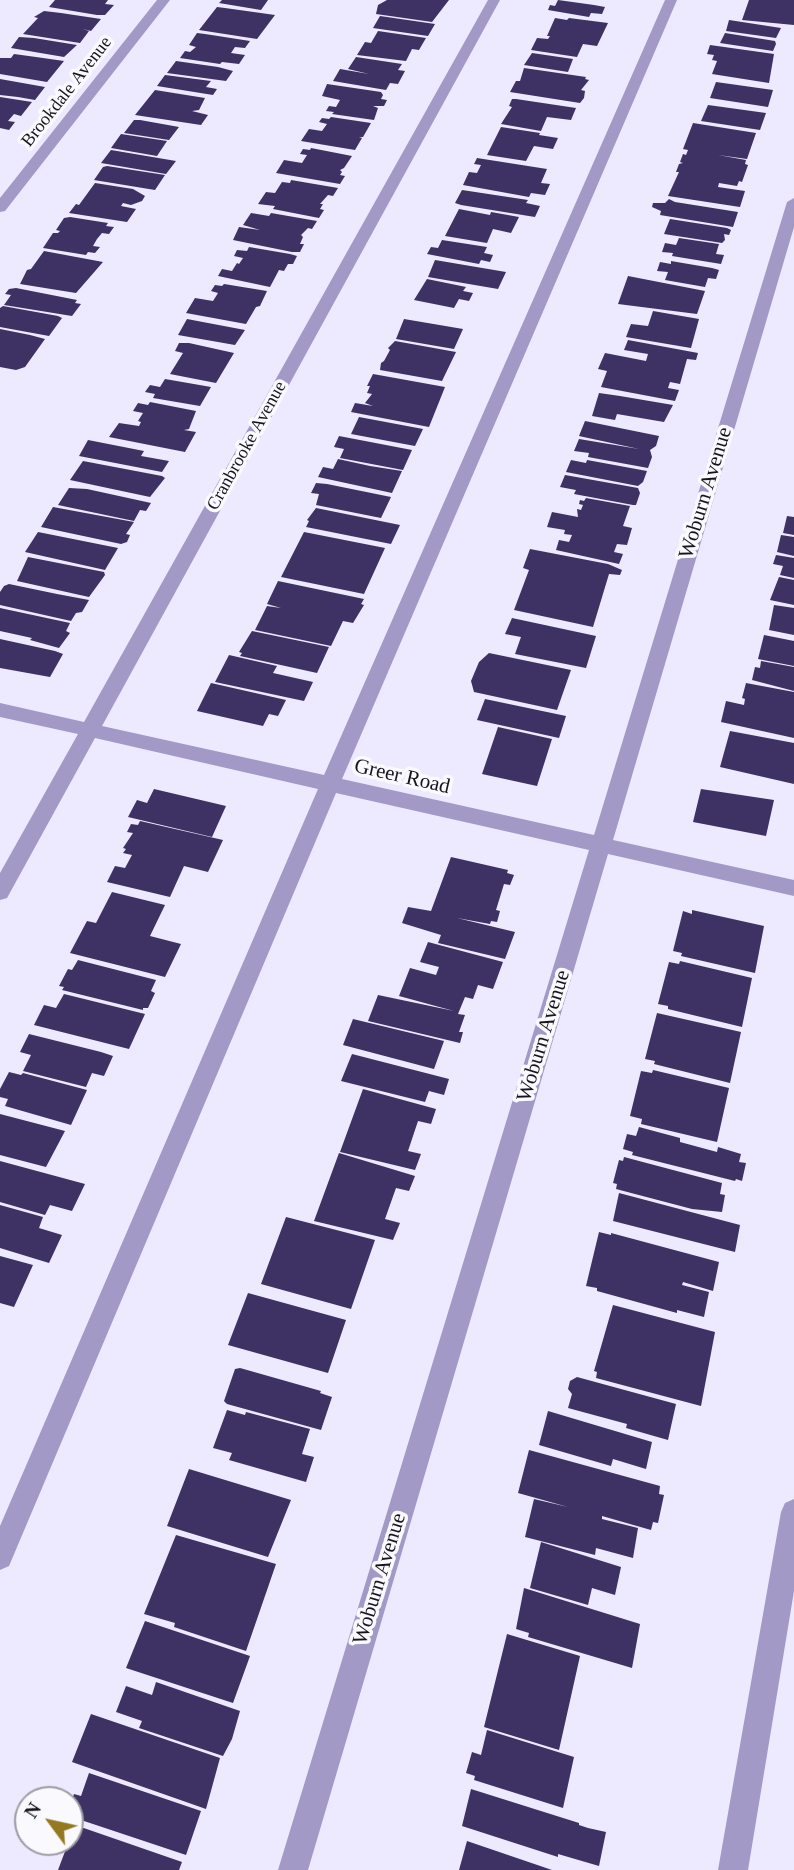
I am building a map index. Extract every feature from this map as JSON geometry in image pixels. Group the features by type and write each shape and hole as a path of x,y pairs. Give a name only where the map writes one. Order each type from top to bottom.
{"street":[{"name":"Brookdale Avenue","path":"0,208 164,0"},
{"name":"Cranbrooke Avenue","path":"0,892 494,0"},
{"path":"0,1557 330,784 671,0"},
{"name":"Woburn Avenue","path":"293,1870 794,202"},
{"name":"Greer Road","path":"0,710 794,888"},
{"path":"733,1870 794,1512"}],"building":[{"path":"55,0 108,0 105,4 114,5 105,15 97,15 49,7"},
{"path":"222,0 268,0 261,10 219,3"},
{"path":"387,0 449,0 432,22 376,14 378,5"},
{"path":"558,0 605,7 602,14 591,13 589,17 548,10 550,5 555,6"},
{"path":"749,0 794,0 794,25 742,20"},
{"path":"217,7 275,15 257,39 199,30"},
{"path":"44,11 101,19 91,31 83,29 89,31 80,43 23,34 38,18 34,17"},
{"path":"380,16 435,24 428,36 373,28"},
{"path":"555,18 608,23 597,46 583,44 577,57 531,50 537,38 548,39"},
{"path":"729,20 781,28 776,38 726,31"},
{"path":"378,31 426,38 419,50 412,49 406,61 357,55 365,42 371,43"},
{"path":"197,33 250,41 245,48 235,47 231,53 245,55 239,64 180,58 185,51 190,52 196,47 189,45"},
{"path":"725,33 775,41 776,44 773,51 720,43"},
{"path":"19,37 77,45 64,57 11,48"},
{"path":"710,45 774,54 769,83 712,74 717,61 712,60 714,55 707,54"},
{"path":"532,53 573,59 568,72 524,65"},
{"path":"14,54 64,61 47,82 0,74 0,58 11,58"},
{"path":"356,57 402,64 398,70 405,71 398,84 390,83 386,90 333,81 340,69 369,74 348,69"},
{"path":"176,61 233,71 226,81 167,73"},
{"path":"524,68 586,77 585,79 589,80 581,90 585,91 584,98 580,103 510,92 516,81 520,81"},
{"path":"165,75 211,81 206,87 217,89 213,95 157,86"},
{"path":"0,79 45,87 35,100 0,95"},
{"path":"716,82 773,90 768,107 710,98"},
{"path":"327,84 381,92 381,99 387,100 384,106 373,106 378,108 374,120 332,114 334,112 326,111 329,106 336,107 340,100 322,96"},
{"path":"155,90 205,98 199,110 192,111 208,115 201,125 135,115"},
{"path":"0,97 32,102 21,116 14,114 8,121 15,122 9,130 0,128"},
{"path":"512,99 576,108 571,120 547,117 541,131 501,124 512,107 509,106"},
{"path":"708,105 766,113 760,130 701,121"},
{"path":"322,118 371,123 363,137 359,137 362,138 355,150 301,141 309,129 322,131 327,124 319,122"},
{"path":"134,120 179,127 169,140 124,133"},
{"path":"693,123 756,133 747,159 718,155 746,160 745,164 748,165 742,182 739,181 737,186 719,183 718,187 745,191 740,207 668,196 679,172 676,172 679,164 683,163 680,162 683,154 686,155 688,150 683,149"},
{"path":"501,127 558,138 553,149 534,146 526,161 487,155"},
{"path":"121,134 167,141 157,156 111,148"},
{"path":"311,148 352,156 340,170 340,175 345,176 340,184 276,173 284,160 302,163 307,155 300,154 303,149"},
{"path":"111,150 176,161 166,174 101,163"},
{"path":"477,158 547,169 541,183 550,184 545,195 531,193 529,197 463,185 469,172 477,173 481,165 474,164"},
{"path":"103,167 165,175 155,190 94,180"},
{"path":"291,180 338,188 333,196 328,195 320,204 323,204 320,209 324,210 319,218 258,204 266,192 275,193 282,182 290,183"},
{"path":"95,183 133,189 145,196 142,201 131,205 123,203 121,206 136,209 127,222 69,213 76,204 79,205"},
{"path":"462,190 528,200 526,203 540,206 535,217 461,205 455,203"},
{"path":"669,199 738,212 733,227 660,215 661,211 652,207 653,203 665,203"},
{"path":"459,209 519,217 511,233 493,229 487,243 445,236"},
{"path":"251,213 269,216 271,213 317,221 312,229 308,228 301,235 303,237 300,244 304,244 300,252 292,252 233,240 239,227 260,230 243,225"},
{"path":"64,218 108,223 106,226 114,227 109,234 102,233 97,239 93,246 100,247 95,253 88,252 86,255 43,248 53,233 60,231 56,230"},
{"path":"670,219 731,230 729,235 724,234 725,240 722,243 664,234"},
{"path":"679,238 719,244 716,254 724,255 721,264 662,252 665,243 676,245"},
{"path":"442,240 487,247 484,253 493,255 490,262 481,260 479,264 427,254 431,247 438,248"},
{"path":"249,247 297,256 293,264 288,264 284,271 279,270 270,287 218,276 222,269 232,271 237,263 239,264 243,258 234,256 237,250 247,251"},
{"path":"44,251 103,262 76,293 20,284 27,270 31,269"},
{"path":"435,260 506,272 498,289 428,277"},
{"path":"671,261 719,270 716,279 708,278 705,287 665,280 668,272 657,271 660,262 671,264"},
{"path":"628,276 705,291 697,314 618,304"},
{"path":"427,279 466,287 463,291 473,293 469,301 459,299 454,308 414,300"},
{"path":"215,285 267,291 260,306 256,307 246,324 186,313 195,298 213,301 218,293 211,291"},
{"path":"16,288 77,300 75,303 81,304 72,316 4,305 11,295 5,294 9,289"},
{"path":"3,306 62,318 49,336 0,327 0,308"},
{"path":"653,311 699,319 691,348 626,337 631,324 648,326"},
{"path":"187,319 245,330 235,345 178,335"},
{"path":"404,319 463,329 454,349 396,339"},
{"path":"0,329 45,339 25,367 16,370 0,367"},
{"path":"628,340 698,353 696,360 687,359 680,384 670,382 668,388 679,390 675,401 601,387 607,371 598,369 605,353 646,361 648,354 624,350"},
{"path":"395,341 456,352 442,381 380,370 381,363 390,350 388,348"},
{"path":"179,343 234,353 216,383 170,374 183,353 175,351"},
{"path":"373,374 445,387 429,427 351,412 355,403 373,406 365,403 372,394 367,393 370,386 367,386"},
{"path":"165,379 211,387 200,406 153,398 155,394 145,392 150,385 160,387"},
{"path":"599,393 673,405 664,422 617,414 615,420 592,416"},
{"path":"150,402 196,411 189,429 184,430 196,432 185,452 109,437 119,423 139,426 141,422 138,421 143,413 133,411 138,403 148,405"},
{"path":"359,417 423,429 415,446 351,434"},
{"path":"585,421 659,436 656,446 650,450 652,457 648,468 588,457 589,453 574,451 579,439 639,449 579,436"},
{"path":"339,436 412,450 403,470 340,458 344,449 334,447"},
{"path":"88,440 144,451 141,456 169,461 162,472 79,456"},
{"path":"338,459 402,471 392,493 318,477 323,467 333,469"},
{"path":"571,460 586,463 587,460 647,471 643,482 638,486 566,472"},
{"path":"83,461 165,478 150,497 70,480"},
{"path":"565,475 638,488 640,493 636,505 574,494 576,490 560,487"},
{"path":"316,483 391,497 381,518 316,505 319,494 311,493"},
{"path":"69,488 87,489 151,503 146,511 140,510 134,521 58,505"},
{"path":"586,498 630,506 623,526 632,528 627,545 617,544 614,552 623,554 619,564 556,550 559,540 569,542 572,535 564,534 565,530 547,527 552,512 578,517 577,509 581,510 583,505 579,504 580,500 584,501"},
{"path":"53,507 134,522 126,534 130,535 127,542 121,544 41,527"},
{"path":"316,508 400,525 391,544 306,527 309,521 307,520"},
{"path":"787,516 794,517 794,535 783,533"},
{"path":"38,532 118,548 105,570 25,552"},
{"path":"304,532 385,548 364,594 281,577"},
{"path":"781,535 794,537 794,556 777,552"},
{"path":"530,549 608,564 622,570 620,575 609,574 593,627 514,610 529,570 523,568"},
{"path":"776,555 794,558 794,578 780,575 783,566 773,564"},
{"path":"28,557 104,572 105,575 89,597 17,581"},
{"path":"779,577 794,580 794,605 770,600"},
{"path":"278,581 364,599 361,604 364,605 353,623 343,621 331,646 255,630 267,606 281,608 267,604"},
{"path":"9,584 89,600 82,612 76,613 71,621 0,605 0,592"},
{"path":"774,605 794,608 794,635 769,630"},
{"path":"0,608 70,623 66,631 70,633 59,648 30,640 32,638 0,631"},
{"path":"512,618 596,636 586,668 515,654 521,637 505,634"},
{"path":"252,631 329,647 317,673 240,656 242,653 239,652"},
{"path":"764,635 794,641 794,666 758,659"},
{"path":"0,639 63,654 50,677 0,668"},
{"path":"489,653 571,670 557,710 474,692 471,681 479,662"},
{"path":"229,655 277,666 273,673 313,682 304,701 215,682"},
{"path":"761,661 794,667 794,691 752,680 755,667 760,668"},
{"path":"211,683 286,700 278,716 269,714 263,726 197,711"},
{"path":"746,683 794,692 794,738 721,722 726,701 744,705 745,699 742,698"},
{"path":"485,699 566,716 559,738 477,720"},
{"path":"498,727 552,739 537,786 482,774"},
{"path":"730,731 794,743 794,784 720,767"},
{"path":"154,789 226,806 212,837 128,817 137,800 147,803"},
{"path":"701,789 774,800 766,836 693,822"},
{"path":"140,821 223,840 208,872 184,866 170,897 107,882 115,866 125,868 132,855 123,853 126,849 123,848 133,833 127,832 131,824 138,825"},
{"path":"451,857 508,870 507,873 514,875 510,885 504,884 496,910 500,911 497,922 491,921 490,924 457,918 515,932 505,959 438,943 441,935 402,923 408,907 431,911"},
{"path":"112,892 165,905 150,936 181,944 165,977 70,953 87,921 96,923"},
{"path":"692,910 764,926 755,973 681,956 682,953 673,951 683,911 692,914"},
{"path":"428,942 503,962 493,989 478,985 473,999 465,997 458,1014 465,1015 459,1032 463,1032 460,1043 368,1021 378,995 454,1011 399,996 410,968 436,975 439,967 420,962"},
{"path":"78,960 156,980 151,991 155,993 148,1008 143,1010 62,990 64,987 59,986 68,969 72,970"},
{"path":"680,961 752,978 742,1027 668,1009 668,1006 658,1004 669,962 679,964"},
{"path":"64,994 145,1014 129,1049 34,1025 44,1005 56,1008"},
{"path":"657,1013 741,1032 730,1083 654,1064 655,1061 645,1059"},
{"path":"353,1019 444,1041 434,1069 343,1045"},
{"path":"29,1034 113,1056 104,1076 92,1073 86,1087 23,1071 31,1055 20,1052"},
{"path":"352,1054 449,1079 444,1095 429,1091 425,1102 341,1081"},
{"path":"653,1070 729,1088 717,1142 641,1124 642,1119 630,1116 641,1071 652,1073"},
{"path":"9,1072 21,1075 23,1073 87,1090 71,1125 5,1106 8,1099 0,1097 0,1089"},
{"path":"363,1089 436,1109 431,1124 418,1121 408,1151 421,1154 415,1170 340,1152"},
{"path":"0,1114 65,1131 46,1167 0,1155"},
{"path":"639,1127 717,1152 718,1147 741,1154 739,1162 746,1163 742,1181 632,1155 633,1152 623,1149 627,1134 636,1136"},
{"path":"339,1153 415,1176 409,1191 396,1188 385,1219 400,1223 393,1240 314,1221"},
{"path":"624,1157 722,1183 720,1194 725,1195 722,1212 692,1209 616,1189 617,1184 613,1183 619,1160 623,1161"},
{"path":"0,1161 85,1184 72,1211 50,1205 45,1215 0,1202"},
{"path":"619,1193 740,1225 735,1252 613,1221"},
{"path":"0,1205 43,1217 39,1228 62,1235 49,1263 0,1248"},
{"path":"286,1217 375,1240 351,1309 261,1284"},
{"path":"599,1232 719,1262 713,1291 683,1282 682,1285 709,1292 704,1317 677,1310 677,1313 586,1286"},
{"path":"0,1256 33,1265 14,1307 0,1303"},
{"path":"248,1293 346,1320 328,1373 228,1345"},
{"path":"613,1305 715,1332 701,1406 596,1378 597,1372 594,1371"},
{"path":"240,1368 321,1391 320,1393 332,1397 321,1430 227,1404 224,1401 235,1369"},
{"path":"577,1377 676,1404 668,1440 626,1428 627,1424 568,1408 572,1394 568,1389 570,1381"},
{"path":"227,1410 245,1415 246,1412 310,1429 302,1454 314,1457 306,1482 229,1460 232,1453 213,1448"},
{"path":"548,1411 652,1442 646,1469 613,1459 611,1466 539,1445"},
{"path":"529,1450 660,1486 659,1494 664,1495 658,1523 653,1522 651,1530 602,1516 602,1519 638,1528 633,1558 596,1548 595,1555 525,1537 534,1499 568,1507 518,1493"},
{"path":"189,1469 291,1500 268,1557 167,1526"},
{"path":"176,1535 276,1564 246,1651 174,1627 175,1623 144,1614"},
{"path":"541,1542 621,1567 615,1595 592,1588 588,1605 530,1588"},
{"path":"524,1588 640,1624 632,1668 528,1637 529,1633 516,1629"},
{"path":"145,1621 250,1656 233,1703 126,1668"},
{"path":"507,1634 580,1656 559,1750 484,1727"},
{"path":"156,1682 240,1711 232,1739 223,1756 139,1728 142,1721 116,1712 126,1686 152,1695"},
{"path":"91,1714 220,1758 206,1809 72,1762"},
{"path":"487,1730 574,1757 563,1808 474,1780 475,1776 466,1773 472,1752 481,1755"},
{"path":"89,1773 201,1811 186,1855 84,1821 84,1787"},
{"path":"471,1789 606,1832 599,1866 558,1854 558,1857 462,1826"},
{"path":"84,1828 182,1862 179,1870 58,1870 63,1856 84,1856"},
{"path":"467,1841 552,1870 459,1870"}]}
